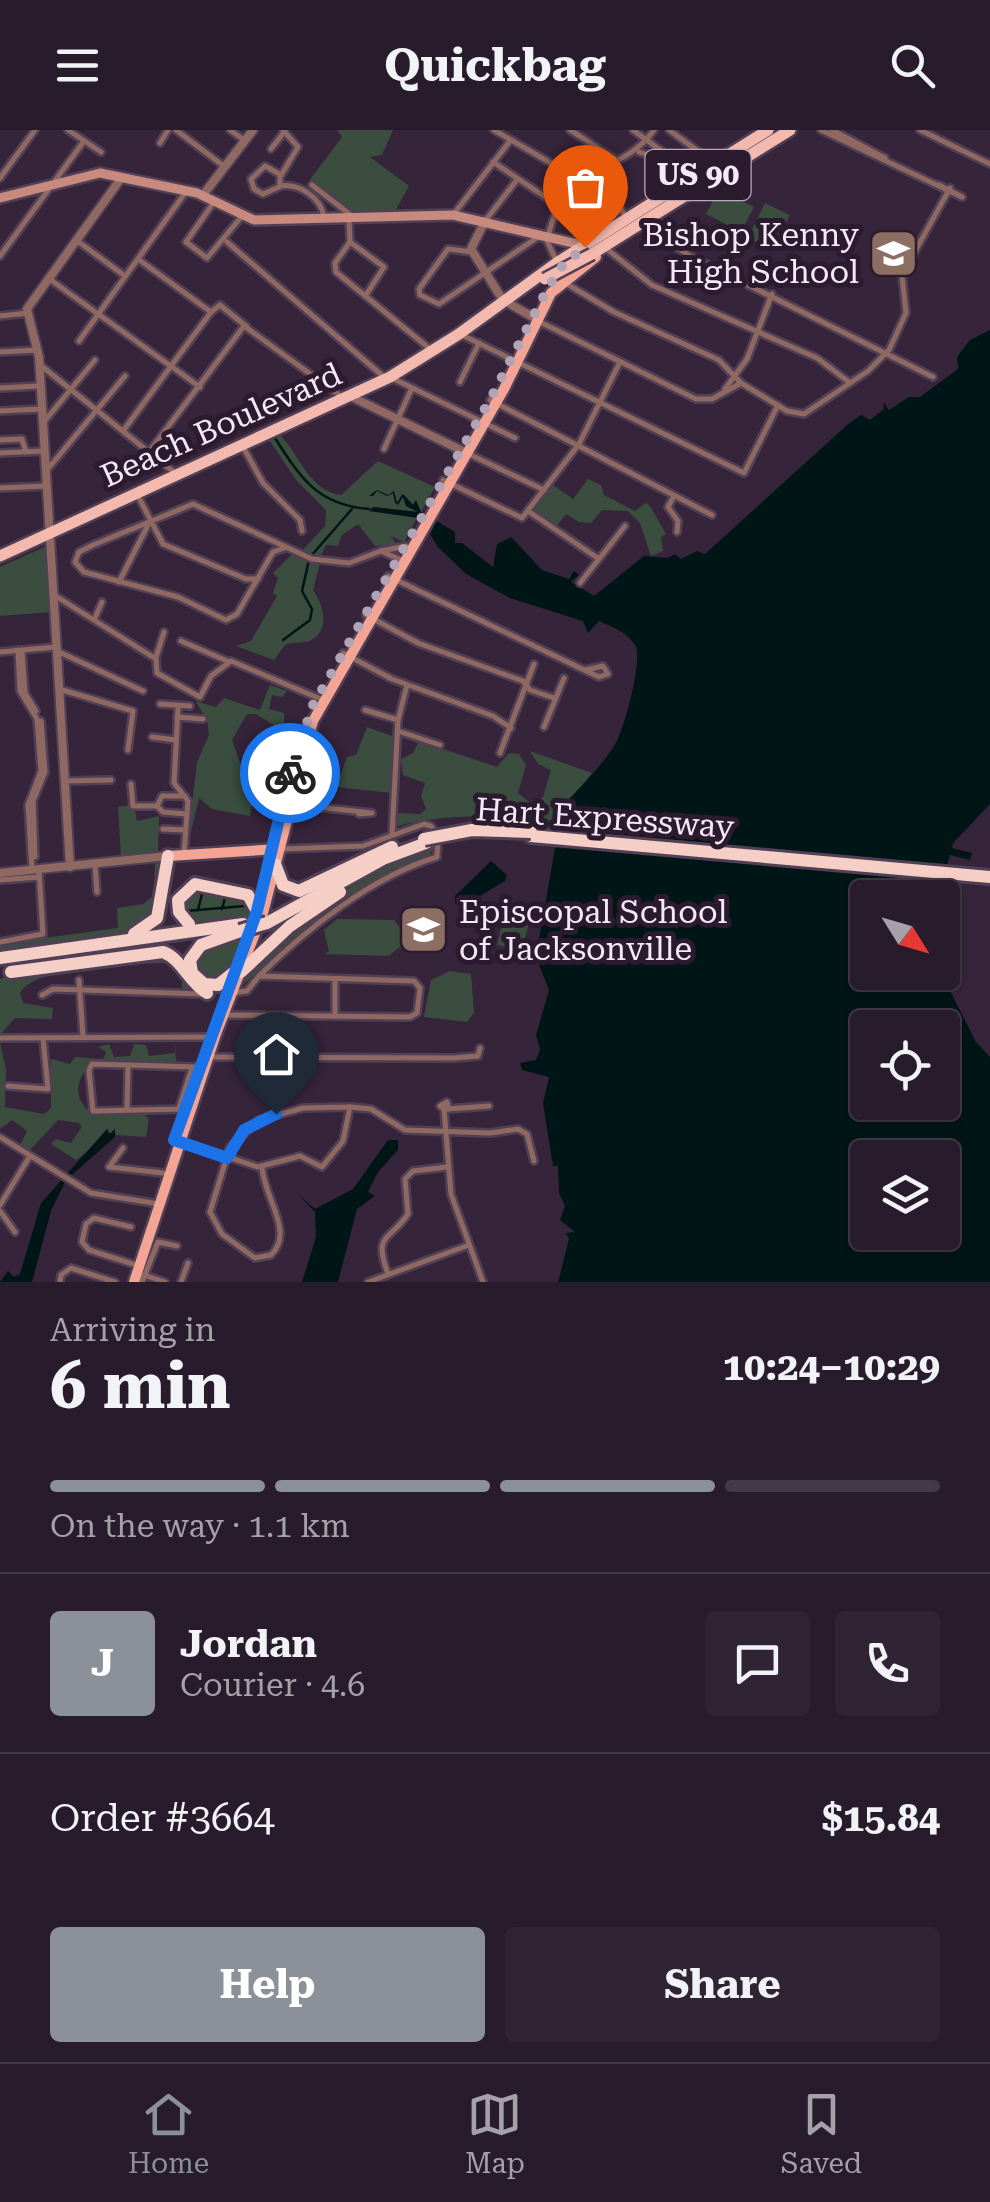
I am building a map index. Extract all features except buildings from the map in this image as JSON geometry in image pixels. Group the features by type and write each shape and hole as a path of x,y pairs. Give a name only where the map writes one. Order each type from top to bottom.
{"highway":[{"name":"US 90","path":"636,224 645,208 768,130"},
{"name":"Beach Boulevard","path":"507,303 558,262 675,204 790,130"},
{"name":"Beach Boulevard","path":"0,556 388,378 545,278 580,250"},
{"name":"Hart Expressway","path":"4,971 237,927 425,841 463,831 504,830 990,873"},
{"name":"Hart Expressway","path":"264,917 410,843 462,835 507,834 990,873"},
{"path":"275,864 283,885 304,890 368,856 410,843"},
{"path":"175,855 168,900 174,913 188,924 237,927"},
{"path":"74,946 132,935 152,924 159,914 175,855"},
{"path":"237,927 201,945 190,960 192,973 204,984 218,985 238,975 290,926 376,863"},
{"path":"188,924 179,912 178,900 194,884 248,895 264,917"},
{"name":"Hart Expressway","path":"4,957 237,927"},
{"path":"4,971 163,952 174,958 204,994 229,993"},
{"path":"182,994 190,989 190,979"}],"main road":[{"path":"0,198 95,173 186,190 242,216 325,220 453,215 544,236 580,250 536,318 493,402 301,733 264,917 195,1067 136,1276"},
{"path":"536,318 561,280 608,250 636,224"},
{"path":"401,560 426,517"},
{"path":"175,855 276,848"},
{"path":"238,975 275,864 276,848"},
{"path":"156,1204 229,993"}],"street":[{"path":"0,178 35,130"},
{"path":"68,130 100,152"},
{"path":"160,143 172,130 225,167"},
{"path":"230,130 244,140"},
{"path":"203,195 254,130"},
{"path":"271,149 284,130 298,148 281,174 280,186"},
{"path":"494,130 580,180"},
{"path":"570,130 614,159"},
{"path":"633,130 673,164 686,183"},
{"path":"637,152 654,130"},
{"path":"668,130 715,164"},
{"path":"820,130 949,190"},
{"path":"832,130 949,190"},
{"path":"920,130 990,164"},
{"path":"0,256 84,141"},
{"path":"453,215 510,141"},
{"path":"604,152 604,165"},
{"path":"472,252 448,249 419,288 420,296 436,305 544,236 556,204 580,180 614,159 637,152 656,155 673,164"},
{"path":"493,162 516,181 556,204"},
{"path":"281,174 265,166 252,179 254,189 263,194 289,185 317,201 325,220"},
{"path":"595,170 636,224 663,241 933,377"},
{"path":"70,867 38,350 28,306 122,178"},
{"path":"516,181 474,236 472,252 507,303 696,399 712,399 740,383"},
{"path":"312,185 351,218 350,242 334,269 380,312 433,351"},
{"path":"79,341 186,190"},
{"path":"561,280 614,312 719,360 740,383 778,405 796,414 808,414 886,354 906,316 902,275 949,190"},
{"path":"215,202 186,242 207,258 242,216"},
{"path":"544,236 558,262"},
{"path":"76,240 126,276"},
{"path":"227,242 388,378 515,438"},
{"path":"350,242 384,268 366,295"},
{"path":"608,250 639,278 757,335 817,358 850,382"},
{"path":"138,258 211,312"},
{"path":"48,278 200,387"},
{"path":"722,393 757,335 772,294"},
{"path":"123,432 220,305 347,397 544,490"},
{"path":"0,316 28,313"},
{"path":"149,452 246,327"},
{"path":"460,334 744,473 778,405"},
{"path":"460,382 479,343"},
{"path":"0,352 38,350"},
{"path":"42,424 95,360"},
{"path":"446,482 522,518 579,444 620,362"},
{"path":"39,364 177,474"},
{"path":"45,471 125,376"},
{"path":"0,388 38,386"},
{"path":"384,449 412,388"},
{"path":"493,402 712,515"},
{"path":"0,411 41,408"},
{"path":"0,440 22,439 26,452"},
{"path":"242,445 262,483 300,520 302,531"},
{"path":"0,454 44,451"},
{"path":"0,488 46,486"},
{"path":"136,493 166,546 246,578 258,579"},
{"path":"674,496 668,507 678,522 677,532"},
{"path":"271,542 273,552 230,619 178,597 84,572 75,560 94,545 197,505 284,548 341,563 406,546"},
{"path":"528,511 599,559"},
{"path":"119,582 150,522"},
{"path":"580,582 625,526"},
{"path":"273,552 284,548"},
{"path":"380,552 401,560"},
{"path":"246,578 252,589"},
{"path":"391,578 586,670"},
{"path":"54,595 156,658"},
{"path":"94,620 102,602"},
{"path":"368,617 418,643 554,698"},
{"path":"164,632 156,658 157,673 200,697 211,676 228,661"},
{"path":"181,641 321,699"},
{"path":"0,652 56,649 143,692"},
{"path":"0,942 43,934 28,805 41,770 37,720 22,695 20,650"},
{"path":"346,655 406,685 493,716 511,728"},
{"path":"500,753 534,664"},
{"path":"544,726 564,678"},
{"path":"392,835 398,720 406,685"},
{"path":"59,689 133,711 128,750"},
{"path":"160,704 190,706"},
{"path":"0,876 175,855 186,830 187,814 185,796 174,783 178,708"},
{"path":"365,710 398,720"},
{"path":"493,716 516,716"},
{"path":"177,717 204,719"},
{"path":"398,731 440,744"},
{"path":"152,737 176,740"},
{"path":"64,781 111,780"},
{"path":"131,784 133,806 157,806"},
{"path":"157,806 162,796 185,796"},
{"path":"287,799 359,814"},
{"path":"157,806 162,812 187,814"},
{"path":"229,993 250,988 259,976 357,898 408,867 437,857 438,838 429,824 362,846 276,848"},
{"path":"163,829 186,830"},
{"path":"95,865 97,892"},
{"path":"238,975 242,988 250,988"},
{"path":"224,1015 416,1014 420,988 414,981 259,976"},
{"path":"335,979 335,1016"},
{"path":"79,980 84,1038"},
{"path":"42,995 53,989 80,994 204,994"},
{"path":"0,1038 208,1037"},
{"path":"8,1086 48,1090 43,1038"},
{"path":"208,1057 454,1058 478,1056 480,1048"},
{"path":"182,1108 93,1111 89,1070 92,1064 195,1067"},
{"path":"127,1108 128,1065"},
{"path":"483,1282 447,1166 444,1130 446,1109 490,1106"},
{"path":"177,1141 262,1168 296,1156 318,1167 326,1165 343,1141 350,1107"},
{"path":"262,1168 264,1190 280,1225 282,1240 267,1257 248,1256 211,1218 227,1158 239,1134 264,1118 303,1108 350,1107 371,1109 400,1129 522,1130 528,1134 534,1160"},
{"path":"0,1137 91,1193 156,1204"},
{"path":"123,1148 109,1167 163,1173"},
{"path":"15,1232 0,1208 30,1156"},
{"path":"388,1274 381,1246 386,1233 408,1214 406,1178 413,1171 447,1166"},
{"path":"131,1227 94,1218 86,1224 82,1242 89,1250 136,1276 165,1282"},
{"path":"136,1276 158,1242 176,1246"},
{"path":"368,1282 469,1245"},
{"path":"181,1282 188,1262"},
{"path":"60,1282 66,1269 115,1282"}],"green space":[{"path":"337,130 393,130 382,155 370,157 409,186 394,213 352,214 309,181 342,137"},
{"path":"719,189 754,207 741,232 706,214"},
{"path":"765,203 790,215 773,250 748,238"},
{"path":"280,435 313,480 330,492 341,495 378,461 435,487 421,512 402,494 397,503 394,491 390,495 394,493 397,505 403,496 406,506 418,512 373,507 369,511 418,516 404,542 391,536 397,545 375,546 358,524 342,535 338,546 326,545 320,558 300,553 325,526 326,510 297,481 269,440"},
{"path":"588,479 601,485 604,495 635,511 646,503 650,506 666,534 661,537 663,551 651,556 640,523 628,511 602,510 591,523 579,522 566,514 555,528 532,510 553,485 573,499"},
{"path":"49,545 52,612 0,616 0,567"},
{"path":"292,554 320,563 313,590 322,610 320,631 309,641 285,645 274,660 236,646 251,641 277,596 273,593 278,578 273,573"},
{"path":"270,685 287,691 282,697 272,695 269,709 284,713 284,723 277,727 256,714 247,714 232,740 241,765 277,773 283,782 257,779 250,816 212,809 199,798 187,848 197,762 209,735 207,720 195,701 216,707 224,698 260,710"},
{"path":"367,727 395,737 392,793 336,787 347,757 356,755"},
{"path":"419,741 497,767 509,753 519,754 526,765 518,793 532,804 543,797 551,770 538,764 530,751 592,773 562,811 572,819 563,831 552,833 531,820 502,816 442,818 396,827 397,813 420,814 426,809 421,796 425,783 403,775 401,759 413,753"},
{"path":"129,805 135,810 137,821 159,816 158,851 121,857 118,807"},
{"path":"428,845 434,848 429,855 340,903 241,986 249,970 293,928 354,885"},
{"path":"155,862 162,862 157,912 134,932 0,952 0,944 118,928 117,908 143,904 154,895"},
{"path":"204,885 248,897 251,916 225,922 188,921 179,903"},
{"path":"508,900 533,906 522,951 497,945"},
{"path":"337,919 394,920 403,932 402,945 389,956 325,954 329,951 324,930"},
{"path":"237,938 242,942 229,973 219,982 197,977 194,955 198,949"},
{"path":"161,955 171,960 180,968 188,989 182,992 182,974 173,963 115,965 45,976 20,993 23,1003 53,1008 52,1019 15,1018 0,1035 0,979 60,966"},
{"path":"450,971 471,974 474,1013 467,1022 424,1017 431,980"},
{"path":"175,1041 176,1063 90,1062 79,1083 81,1101 92,1114 143,1113 149,1119 146,1137 116,1135 114,1130 76,1160 51,1144 56,1139 71,1143 82,1127 79,1123 58,1120 30,1150 20,1145 27,1131 12,1120 0,1129 0,1042 6,1070 5,1107 44,1114 51,1108 51,1059 70,1064 75,1057 103,1059 106,1052 98,1047 109,1044 114,1057 130,1056 134,1044 146,1045 149,1056 175,1053"}],"shaded area":[{"path":"990,330 990,804 953,843 952,848 972,853 970,860 950,855 943,880 850,880 850,990 950,990 960,1010 850,1010 850,1120 960,1120 960,1010 976,1042 990,1057 990,1282 558,1282 569,1239 566,1233 575,1232 560,1220 565,1206 559,1193 558,1166 553,1166 543,1103 549,1077 522,1070 520,1063 536,1060 540,1050 536,1035 549,990 536,957 556,842 552,833 562,831 565,820 571,819 558,810 613,748 627,713 637,653 623,633 599,621 588,633 583,621 510,598 466,574 438,547 430,534 433,528 425,519 369,511 373,507 418,512 406,506 403,497 398,505 395,503 393,493 387,496 377,491 369,496 377,490 388,495 394,491 397,503 403,494 413,505 416,500 421,512 455,532 455,543 462,543 493,567 497,544 511,537 542,570 569,579 574,571 579,575 571,582 594,596 644,556 668,558 675,554 681,559 697,551 705,554 847,425 861,415 870,420 884,409 883,402 889,410 909,397 920,397 958,369 957,357 970,340"},
{"path":"491,861 507,875 505,881 468,903 455,904 455,896"},
{"path":"107,1129 110,1134 115,1129 115,1137 66,1180 51,1211 32,1282 0,1282 8,1271 14,1277 20,1274 41,1203"},
{"path":"388,1140 398,1140 398,1150 378,1172 368,1192 375,1196 357,1209 338,1282 302,1282 316,1237 315,1212 298,1194 315,1209 353,1189"}],"waterway":[{"path":"275,438 293,466 324,496 369,509"},
{"path":"311,556 352,509"},
{"path":"283,640 310,620 312,609 302,591 309,560"},
{"path":"198,910 203,890"},
{"path":"222,909 226,894"},
{"path":"186,911 244,906"}],"way so far":[{"path":"290,773 313,705 490,400 549,286 563,265 585,247"}],"place":[{"name":"Bishop Kenny High School","path":"894,253"},
{"name":"Episcopal School of Jacksonville","path":"424,930"}],"route":[{"path":"276,1114 244,1130 230,1147 227,1158 174,1140 208,1037 257,911 290,773"}]}
